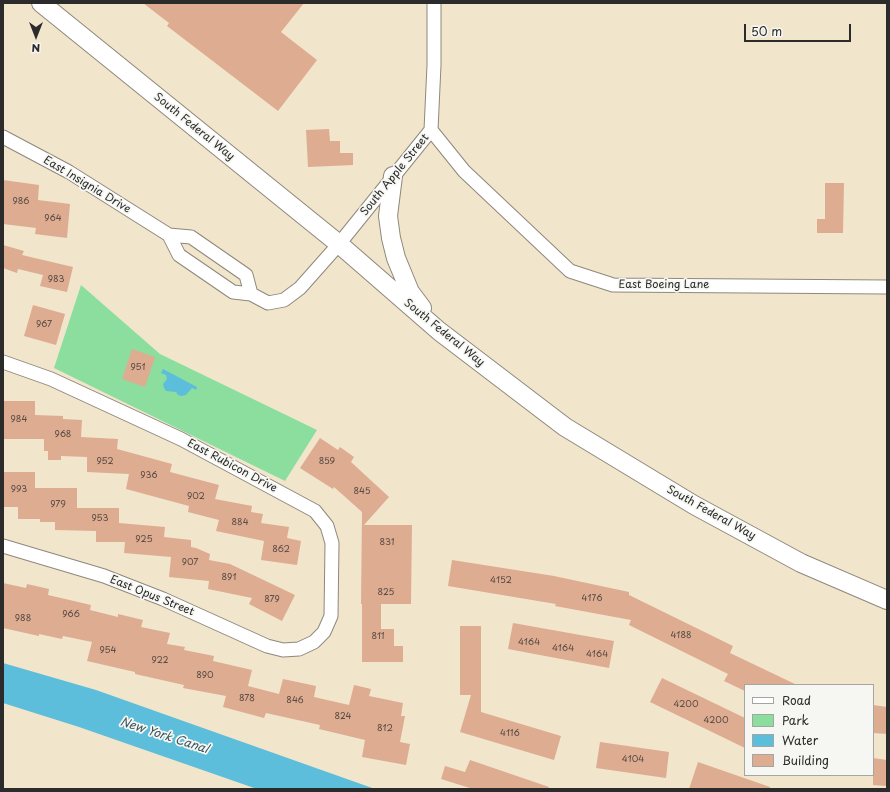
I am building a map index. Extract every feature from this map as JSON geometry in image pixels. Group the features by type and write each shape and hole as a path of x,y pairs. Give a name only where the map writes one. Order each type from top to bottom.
{"main road":[{"name":"South Federal Way","path":"42,3 339,244 438,331 565,427 694,505 802,563 887,600"},
{"path":"393,176 388,216 396,258 410,292 438,331"}],"street":[{"name":"South Apple Street","path":"339,244 431,130 434,64 434,3"},
{"name":"East Boeing Lane","path":"431,130 464,171 570,271 613,285 887,287"},
{"name":"East Insignia Drive","path":"3,137 69,172 169,235 191,237 246,275 251,294"},
{"path":"169,235 179,255 232,292 251,294 268,303 284,300 300,288 339,244"},
{"name":"East Rubicon Drive","path":"3,362 51,379 181,439 315,511 327,526 332,543 331,616 324,632 314,642 299,649"},
{"name":"East Opus Street","path":"3,546 104,576 163,599 267,646 283,650 299,649"}],"green space":[{"path":"81,285 160,354 317,430 285,481 54,368"}],"water":[{"path":"163,369 197,387 196,390 192,388 186,395 181,396 176,392 166,391 163,384 167,379 166,375 161,373"},
{"name":"New York Canal","path":"3,663 96,690 375,789 257,789 79,727 3,703"}],"building":[{"path":"143,3 304,3 281,32 317,60 278,111 167,26 169,23"},
{"path":"329,129 330,141 340,141 340,153 353,153 353,165 308,167 306,130"},
{"path":"3,180 39,185 38,200 70,204 67,238 35,234 36,228 3,224"},
{"path":"825,183 844,183 843,233 817,233 817,219 825,219"},
{"path":"3,245 24,251 22,255 73,267 67,292 40,286 43,275 18,269 17,273 3,268"},
{"path":"33,305 65,314 56,345 24,336"},
{"path":"132,349 155,357 145,387 122,379"},
{"path":"3,401 35,401 35,415 63,416 63,419 82,420 81,437 118,439 117,449 172,464 170,472 219,485 215,499 252,506 251,512 263,514 261,523 289,527 287,538 301,541 297,565 261,560 264,541 216,531 219,520 188,512 189,506 126,489 129,474 87,472 87,457 61,456 61,460 48,460 48,451 44,451 44,439 3,439"},
{"path":"320,438 338,450 340,447 354,457 351,462 389,497 364,525 412,525 411,604 381,604 381,629 394,629 394,646 403,646 403,662 362,662 362,512 334,487 333,489 300,468"},
{"path":"3,472 35,472 35,488 77,488 77,508 119,508 119,523 165,527 164,537 191,540 191,547 210,554 209,560 230,564 295,595 282,621 249,604 252,598 208,589 209,581 169,577 171,557 124,553 125,542 96,542 96,531 55,530 55,522 40,522 40,519 18,519 18,507 3,507"},
{"path":"452,560 554,576 629,592 629,595 733,646 730,653 795,684 744,684 744,691 724,681 728,674 629,625 631,620 555,606 556,604 448,586"},
{"path":"3,583 26,588 27,584 49,589 48,595 91,605 90,610 118,617 118,614 143,620 141,627 170,633 167,644 185,647 184,650 214,656 213,661 252,670 248,686 279,694 283,679 316,686 314,697 349,705 354,685 371,689 369,696 403,703 401,716 405,716 400,742 410,744 406,765 362,757 365,740 319,729 320,725 266,713 264,718 223,707 226,696 183,688 184,685 87,661 92,642 63,636 62,639 39,634 39,636 3,628"},
{"path":"513,623 614,641 609,668 508,649"},
{"path":"460,626 481,626 481,712 561,736 554,760 460,732 471,695 460,695"},
{"path":"662,678 744,718 744,748 650,702"},
{"path":"874,705 887,707 887,734 874,733"},
{"path":"600,742 669,752 666,778 596,768"},
{"path":"874,758 887,760 887,786 873,785"},
{"path":"470,760 549,787 548,789 473,789 441,779 445,766 465,772"},
{"path":"698,762 770,787 770,789 689,789"}]}
